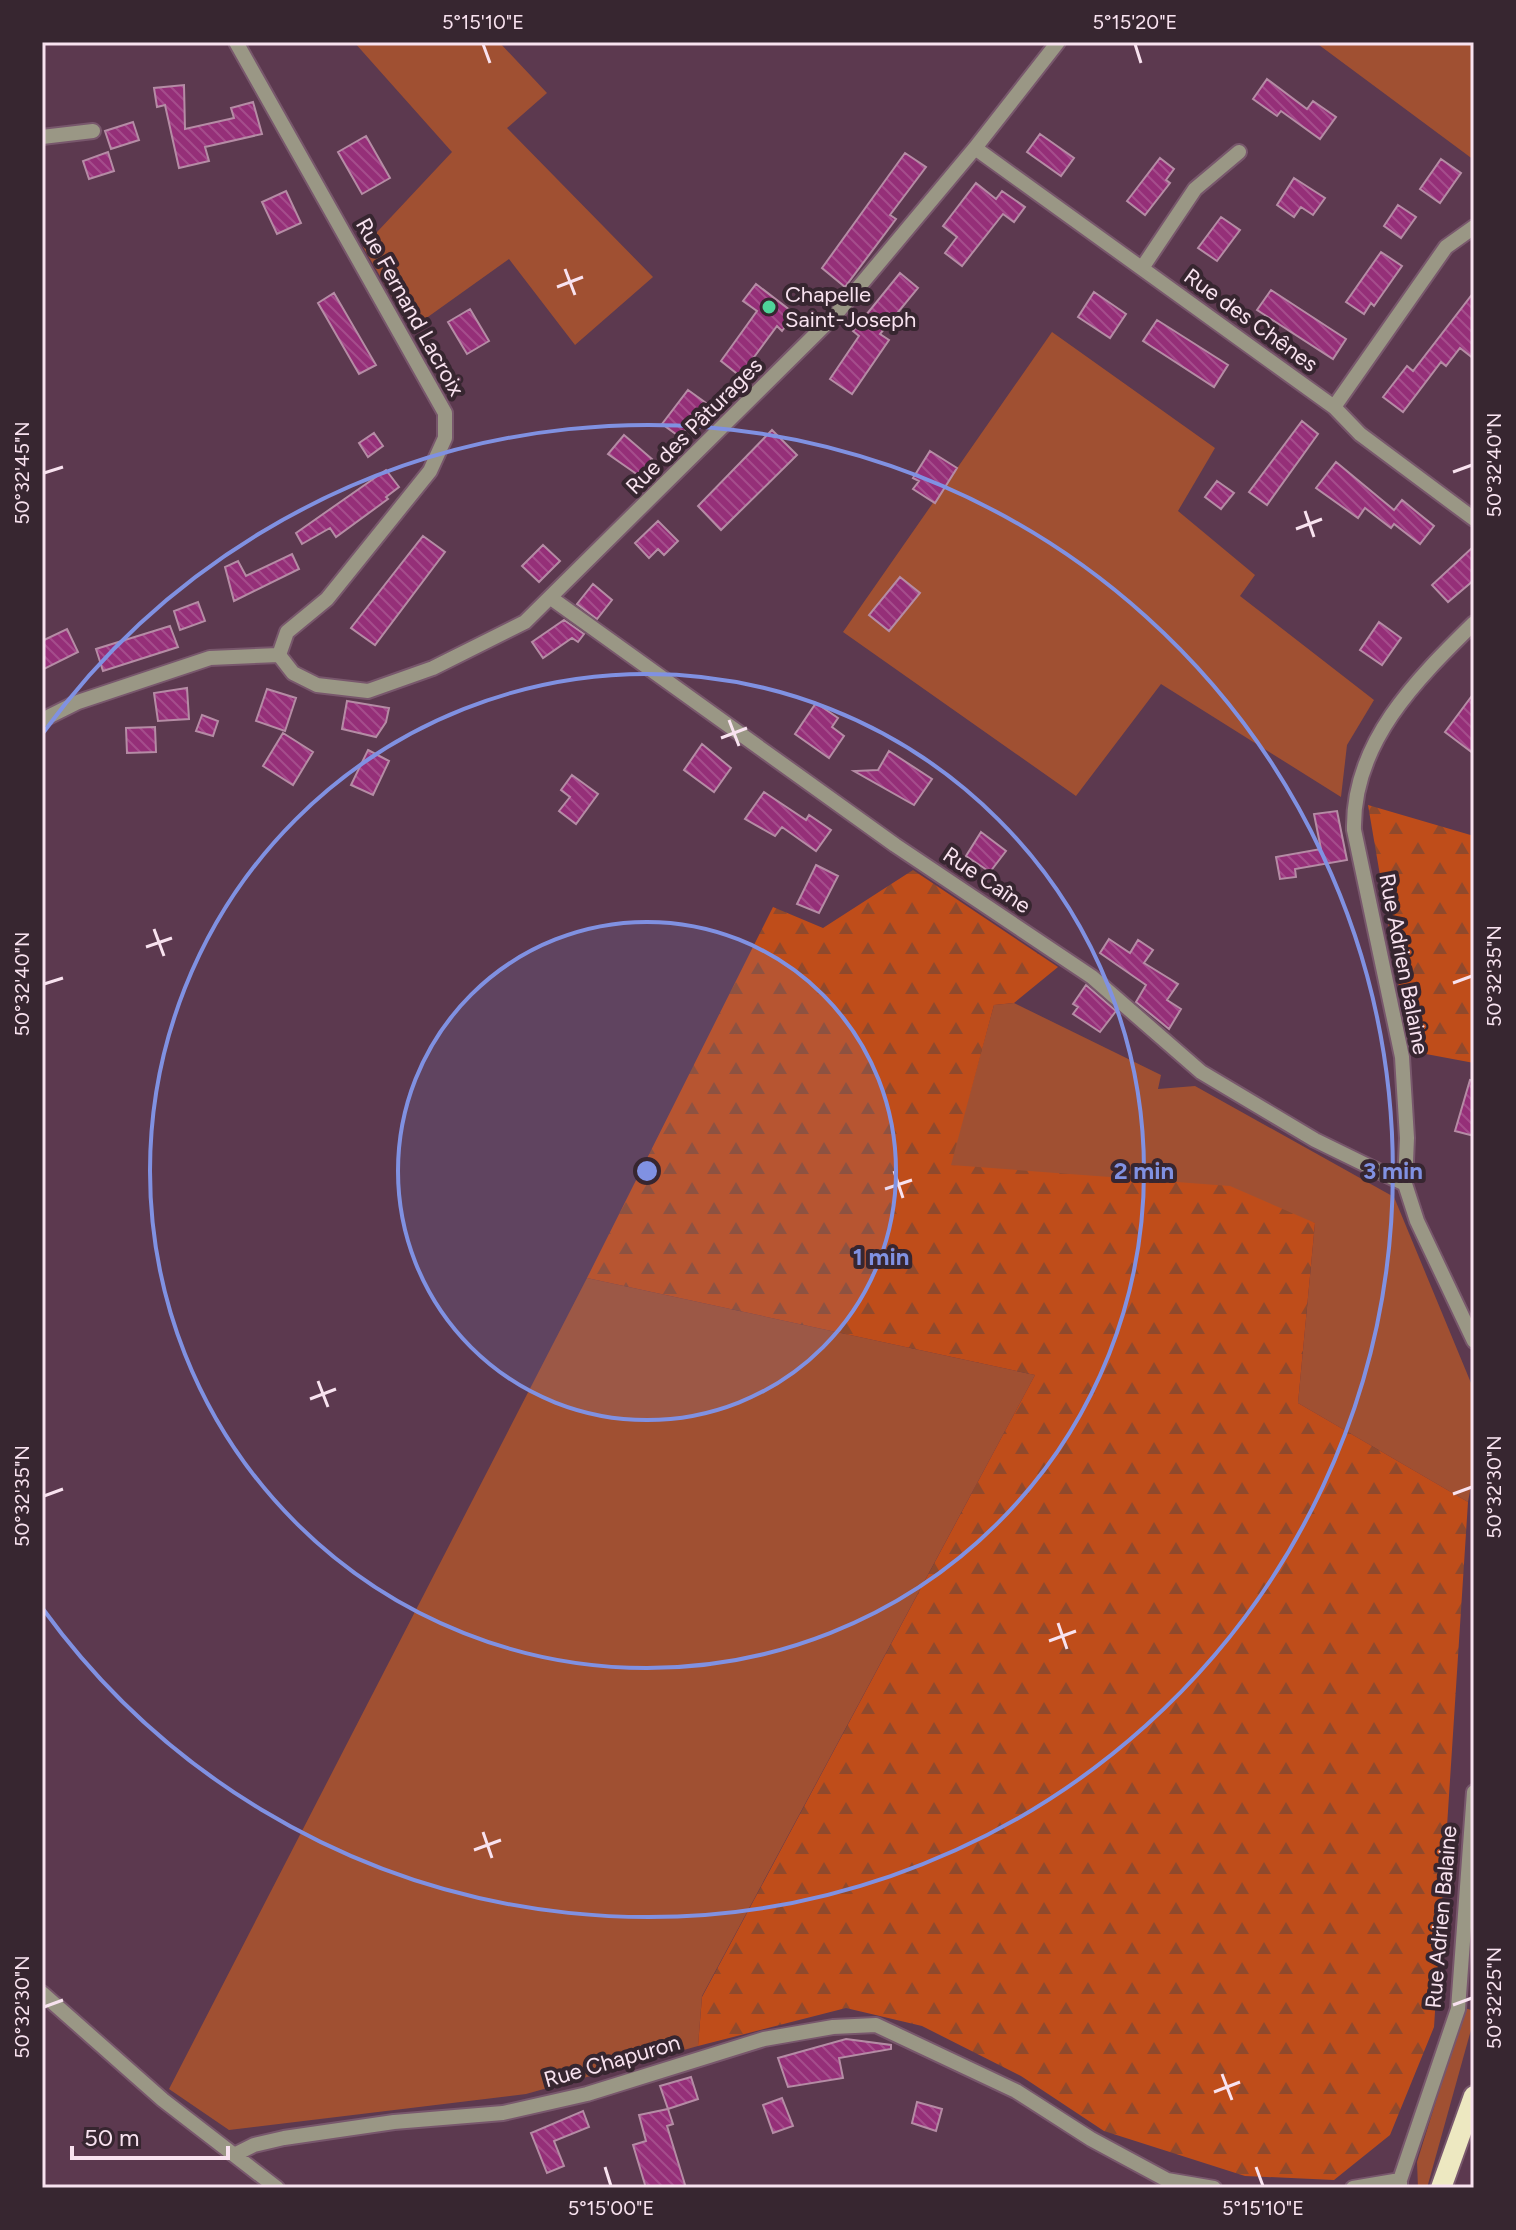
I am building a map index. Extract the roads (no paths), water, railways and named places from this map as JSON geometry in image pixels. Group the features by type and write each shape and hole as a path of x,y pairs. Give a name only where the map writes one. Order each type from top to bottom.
{"main road":[{"path":"1441,2188 1474,2096"}],"street":[{"name":"Rue Fernand Lacroix","path":"236,42 445,413 445,438 430,471 327,599 287,632 279,655"},
{"name":"Rue des Pâturages","path":"279,655 293,673 317,685 368,691 486,645 525,622 837,313 975,148 1058,42"},
{"path":"42,137 93,131"},
{"name":"Rue des Chênes","path":"975,148 1334,407 1360,434 1474,519"},
{"path":"1142,268 1195,189 1239,152"},
{"path":"1334,407 1446,247 1474,227"},
{"name":"Rue Caîne","path":"551,598 895,845 1092,977 1201,1072 1315,1140 1405,1184"},
{"name":"Rue Adrien Balaine","path":"1474,623 1409,689 1366,759 1353,797 1354,830 1402,1057 1405,1184 1417,1221 1474,1341"},
{"path":"42,720 78,702 210,658 279,655"},
{"name":"Rue Adrien Balaine","path":"1400,2184 1458,2009 1474,1792"},
{"path":"42,1993 163,2100 277,2188"},
{"name":"Rue Chapuron","path":"236,2154 254,2145 347,2129 503,2113 587,2094 764,2039 833,2027 876,2025 1016,2091 1091,2139 1167,2180 1214,2188"},
{"path":"1353,2188 1400,2184"}],"place":[{"name":"Chapelle Saint-Joseph","path":"769,307"}]}
